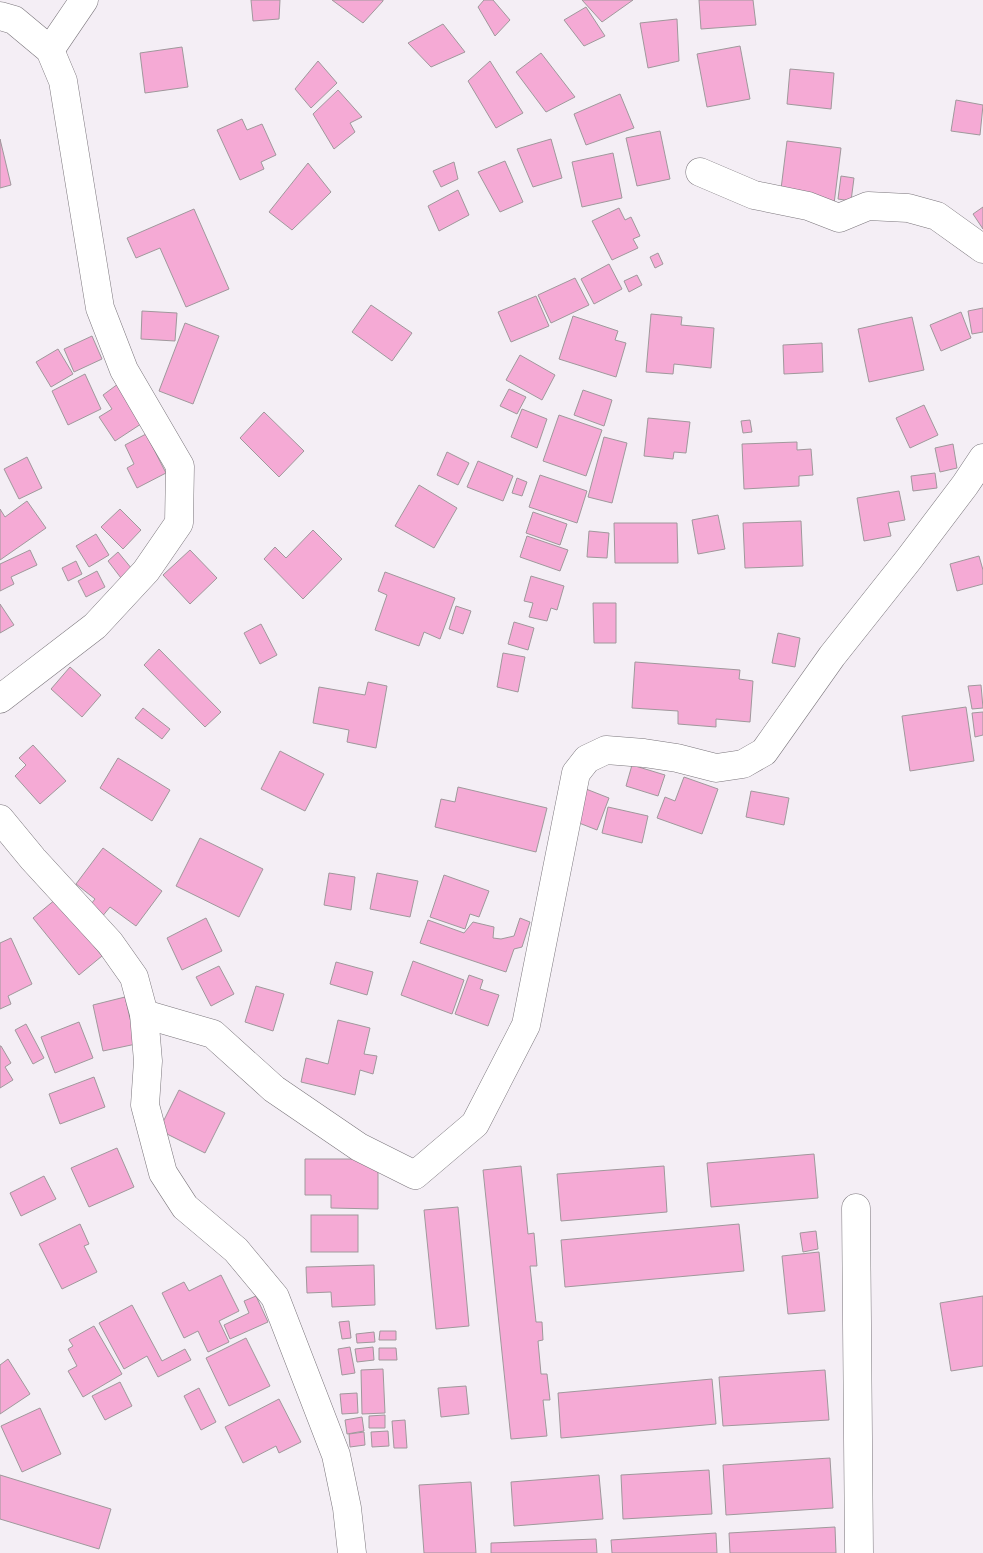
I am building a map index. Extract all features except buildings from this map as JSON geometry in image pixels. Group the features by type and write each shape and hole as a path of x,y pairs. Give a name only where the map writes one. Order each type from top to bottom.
{"street":[{"path":"50,50 84,0"},
{"path":"0,16 14,20 50,50 63,82 100,308 124,370 180,466 179,523 146,571 95,626 0,699"},
{"path":"700,172 754,195 808,206 839,218 868,206 908,208 937,216 983,250"},
{"path":"144,1014 213,1034 274,1089 359,1147 415,1175 475,1124 526,1025 576,773 586,759 606,750 644,752 716,768 743,764 764,752 832,656 932,530 983,458"},
{"path":"0,819 33,859 110,943 134,977 144,1014 148,1061 145,1105 164,1173 185,1207 236,1250 275,1297 336,1454 347,1508 352,1553"},
{"path":"856,1208 859,1553"}]}
